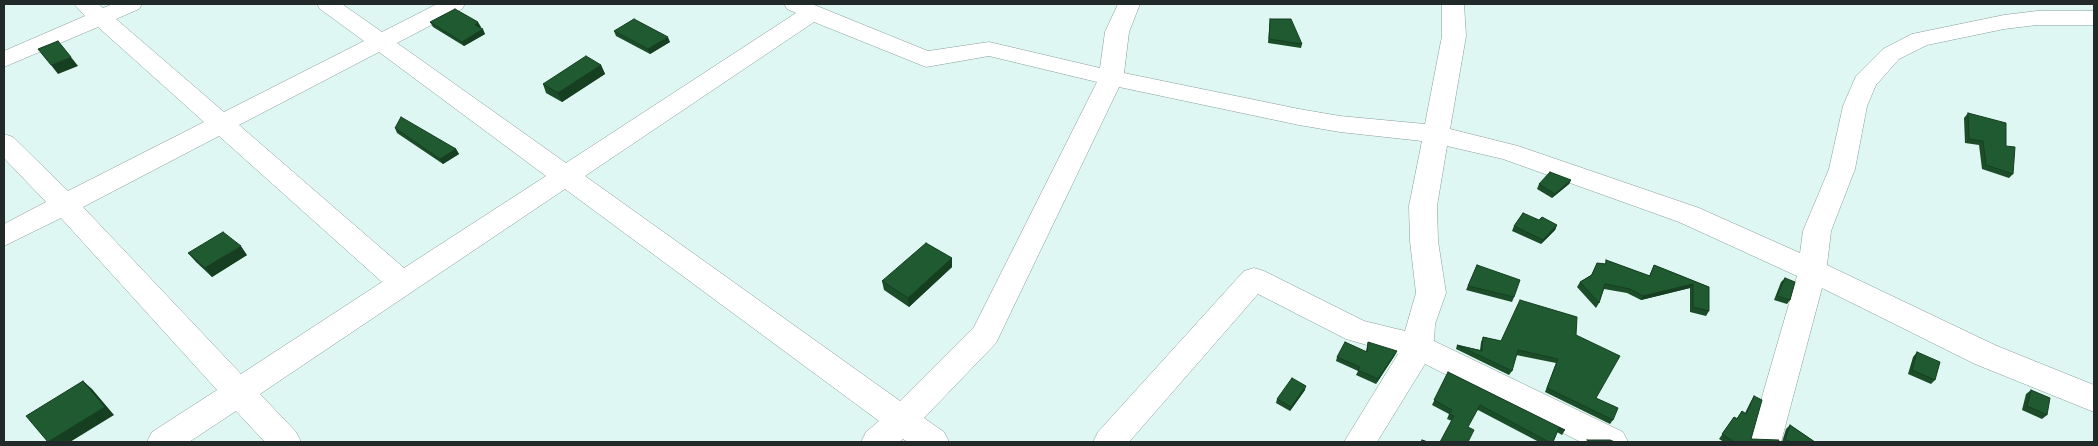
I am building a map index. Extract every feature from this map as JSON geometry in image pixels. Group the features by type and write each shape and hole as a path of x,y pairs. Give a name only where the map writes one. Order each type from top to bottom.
{"street":[{"path":"4,60 92,11 131,4"},
{"path":"328,4 933,442"},
{"path":"4,236 454,4"},
{"path":"877,442 902,420 985,335 1110,78 1117,32 1128,4"},
{"path":"1360,442 1419,347 1420,324 1431,293 1424,241 1423,206 1435,134 1447,87 1454,36 1453,4"},
{"path":"164,442 565,176 804,8 926,59 989,49 1110,78 1340,124 1435,134 1509,152 1689,215 1986,355 2094,399"},
{"path":"92,11 402,283"},
{"path":"1765,442 1812,272 1817,231 1842,168 1855,106 1865,82 1891,54 1920,39 1995,23 2038,18 2094,18"},
{"path":"4,143 64,204 284,442"},
{"path":"1109,442 1254,279 1356,331 1419,347 1608,441"}],"building":[{"path":"455,9 478,22 475,25 483,29 462,42 430,22"},
{"path":"634,19 668,37 648,49 614,31"},
{"path":"1270,19 1291,19 1302,44 1269,39"},
{"path":"58,41 71,57 51,65 38,49"},
{"path":"586,56 601,65 558,93 543,84"},
{"path":"1968,113 2006,123 2006,146 2015,147 2013,174 1986,165 1983,141 1969,139"},
{"path":"401,117 456,149 440,159 395,128"},
{"path":"1550,172 1571,180 1555,194 1539,184"},
{"path":"1523,213 1539,220 1542,217 1557,225 1543,240 1514,226"},
{"path":"223,232 241,246 205,268 188,253"},
{"path":"926,243 952,258 908,298 882,281"},
{"path":"1606,260 1650,276 1654,265 1709,287 1709,311 1693,307 1693,284 1643,296 1630,289 1605,284 1599,303 1580,282 1592,275 1597,263 1606,264"},
{"path":"1477,265 1520,280 1514,297 1468,286"},
{"path":"1785,278 1795,282 1790,300 1777,296"},
{"path":"1520,300 1577,317 1576,335 1620,356 1596,398 1618,408 1613,420 1547,388 1558,359 1518,350 1512,371 1457,345 1482,351 1483,337 1501,341"},
{"path":"1345,342 1367,352 1368,342 1397,351 1378,379 1358,370 1360,367 1337,357"},
{"path":"1917,352 1940,362 1935,380 1912,370"},
{"path":"1448,372 1565,430 1559,428 1553,442 1549,442 1480,405 1468,427 1474,430 1468,442 1440,442 1454,416 1449,414 1452,410 1434,400"},
{"path":"1292,378 1306,386 1291,407 1277,399"},
{"path":"83,381 105,407 48,442 26,416"},
{"path":"2031,390 2050,398 2047,415 2027,406"},
{"path":"1754,396 1762,400 1751,439 1779,440 1778,442 1734,442 1722,434 1734,417 1737,419 1742,411 1746,414"},
{"path":"1790,425 1815,442 1790,442 1785,439"},
{"path":"1587,440 1610,440 1615,442 1588,442"}]}
